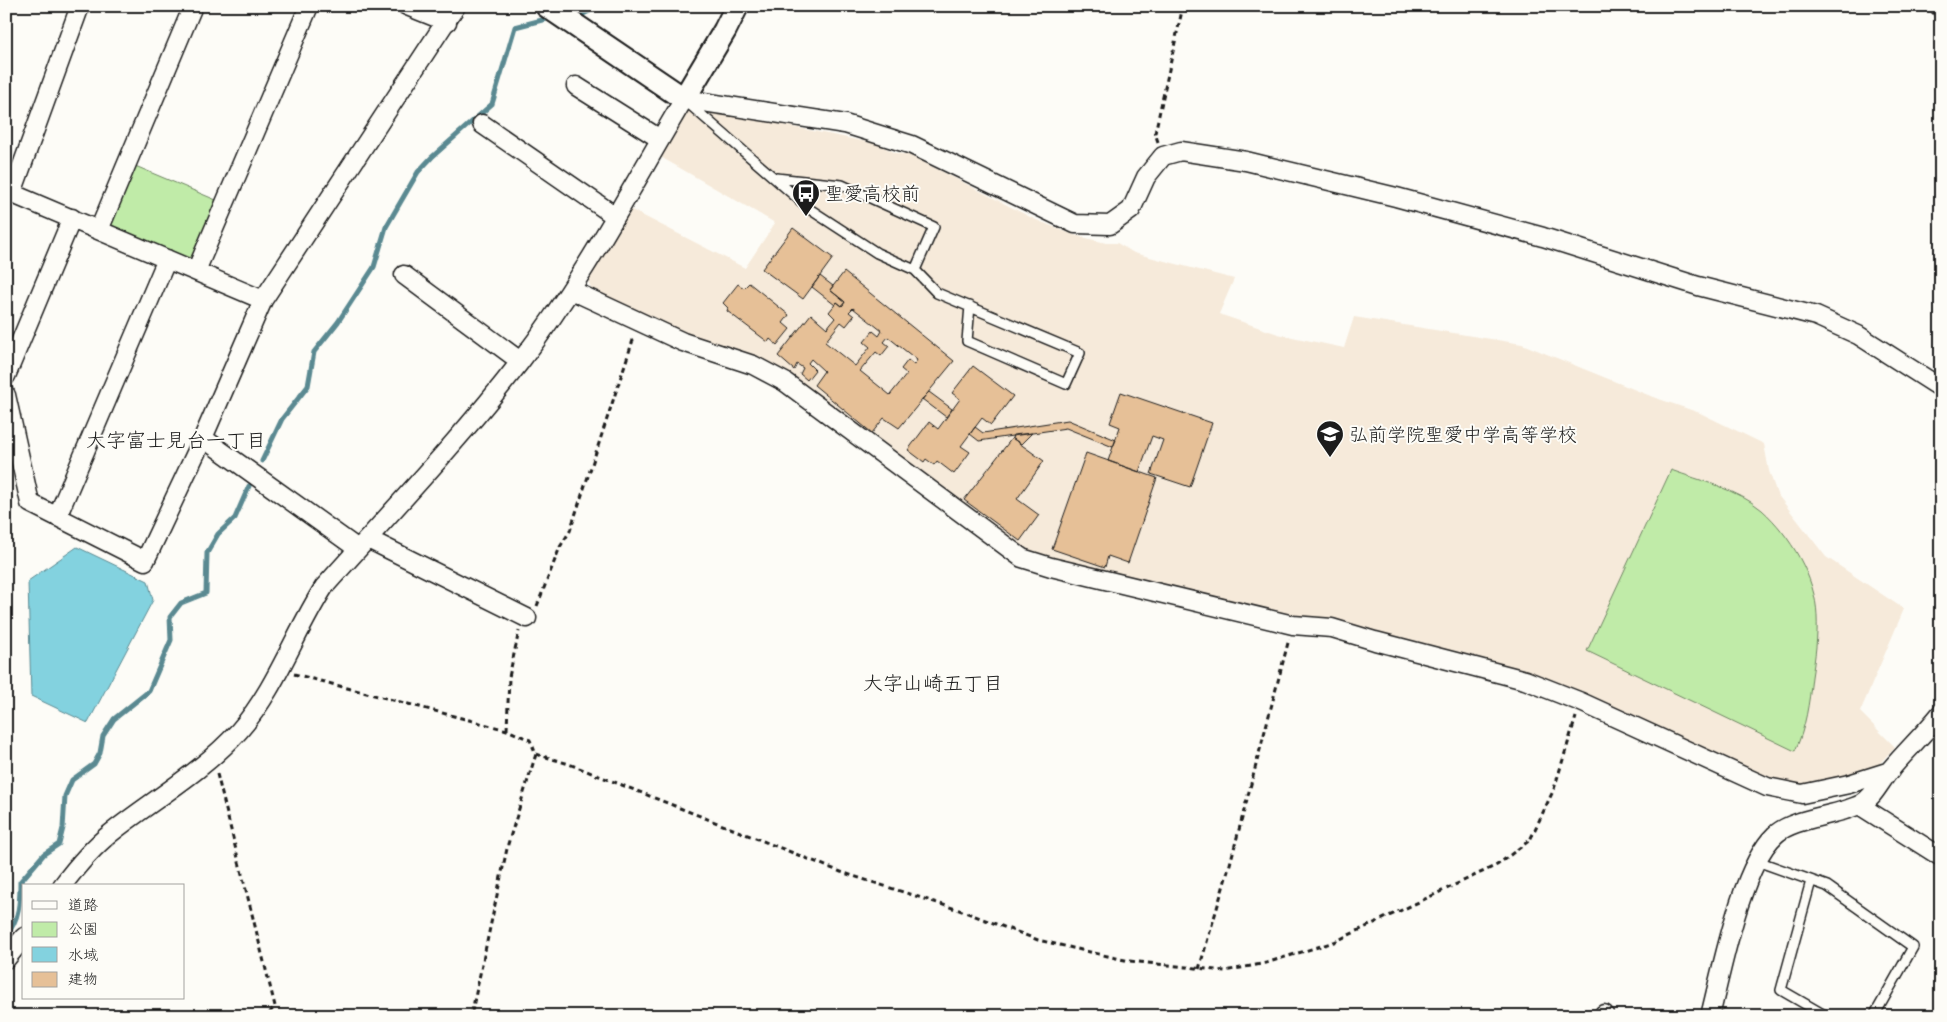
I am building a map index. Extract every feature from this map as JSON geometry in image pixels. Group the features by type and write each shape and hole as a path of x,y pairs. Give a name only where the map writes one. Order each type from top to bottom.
{"street":[{"path":"80,6 9,192 263,300"},
{"path":"99,230 193,6"},
{"path":"196,271 309,6"},
{"path":"407,6 447,22"},
{"path":"6,395 30,503 145,561 204,438 263,300 456,6"},
{"path":"547,6 684,99 835,122 862,129 912,145 1075,224 1110,225 1130,210 1146,177 1163,156 1181,151 1246,161 1396,197 1543,237 1698,286 1816,316 1858,335 1941,388"},
{"path":"64,884 83,859 110,833 213,757 239,730 279,670 308,611 324,587 460,436 520,361 571,290 726,30 736,6"},
{"path":"576,86 660,139"},
{"path":"482,124 615,216"},
{"path":"6,376 72,218"},
{"path":"56,517 168,259"},
{"path":"404,274 520,361"},
{"path":"571,290 683,342 753,365 785,382 1022,558 1052,567 1293,625 1332,628 1525,680 1580,702 1767,787 1802,794 1849,784 1890,771"},
{"path":"204,438 363,544 527,618"},
{"path":"1710,1016 1736,912 1761,851 1776,833 1800,823 1859,805 1870,799 1890,771 1940,716"},
{"path":"1859,805 1941,858"},
{"path":"6,958 22,939"}],"lane":[{"path":"684,99 811,210 877,252 915,270 937,292 970,306 1080,353 1066,384 967,341 970,306"},
{"path":"776,178 842,186 934,227 915,270"},
{"path":"1757,861 1827,886 1913,947 1874,1016"},
{"path":"1811,881 1780,990 1826,1016"}],"path":[{"path":"1163,156 1154,133 1183,6"},
{"path":"507,730 508,677 518,634 527,618 537,606 560,547 570,531 639,322"},
{"path":"1199,968 1230,864 1293,625"},
{"path":"279,670 507,730 530,740 536,754 508,844 471,1016"},
{"path":"536,754 569,764 841,872 962,911 1038,940 1129,961 1226,971 1266,962 1334,942 1497,865 1530,840 1554,788 1580,702"},
{"path":"213,757 275,1006 267,1016"}],"shaded area":[{"name":"弘前学院聖愛中学高等学校","path":"687,109 724,113 877,144 896,153 910,155 1034,219 1074,235 1106,243 1117,243 1134,253 1234,279 1219,314 1278,334 1344,348 1354,317 1522,344 1653,397 1700,413 1764,444 1769,471 1777,494 1826,557 1904,609 1860,712 1895,747 1879,764 1861,777 1789,798 1558,695 1031,556 730,352 594,295 587,278 630,209 745,268 775,223 659,156"}],"green space":[{"path":"133,165 216,200 192,256 185,259 112,228 110,221"},
{"path":"1671,470 1730,491 1762,510 1782,532 1807,572 1815,602 1817,639 1810,696 1802,733 1795,751 1587,651"}],"water":[{"path":"77,547 148,581 153,600 88,723 31,696 28,581"}],"building":[{"path":"793,228 833,258 803,299 762,269"},
{"path":"844,272 954,361 899,428 884,418 872,433 814,385 824,371 811,359 808,363 815,370 807,380 800,374 803,368 797,364 794,370 778,356 811,314 827,328 835,318 829,312 837,302 842,306 845,302 830,290","holes":["853,308 882,331 879,336 873,331 864,342 870,347 855,366 825,342 841,322 846,326 854,316 849,312","888,337 917,360 914,365 908,360 901,369 907,374 890,395 860,371 876,352 881,356 889,346 884,342"]},
{"path":"820,276 833,286 830,290 845,302 842,306 837,302 835,305 812,287"},
{"path":"749,283 789,315 783,323 790,329 777,345 770,339 768,342 727,311 728,308 723,303 738,284 744,288"},
{"path":"973,366 1013,396 991,425 982,418 961,446 970,452 954,474 937,461 934,465 926,459 924,462 908,450 929,422 938,429 960,399 952,393"},
{"path":"929,392 952,409 946,417 922,399"},
{"path":"1121,392 1212,423 1190,487 1151,474 1163,440 1152,436 1139,472 1108,461 1120,427 1110,423"},
{"path":"1068,420 1116,440 1113,447 1066,428 979,441 970,434 975,427 983,433"},
{"path":"1032,433 1021,444 1012,438 1013,435"},
{"path":"1012,438 1044,461 1017,499 1039,515 1020,541 964,500"},
{"path":"1086,453 1157,478 1128,563 1108,556 1105,567 1052,549"}],"waterway":[{"path":"581,15 600,6"},
{"path":"262,461 282,419 308,386 314,352 338,322 374,267 386,227 418,172 432,157 492,104 515,27 546,19"},
{"path":"6,935 17,916 20,882 44,854 59,844 63,828 65,796 72,780 94,764 100,753 103,736 114,719 149,691 171,640 170,617 181,603 206,593 207,553 218,534 235,518 249,486"}],"place":[{"name":"聖愛高校前","path":"806,217"},
{"name":"弘前学院聖愛中学高等学校","path":"1330,458"}],"district":[{"name":"大字富士見台一丁目","path":"176,440"},
{"name":"大字山崎五丁目","path":"933,683"}]}
